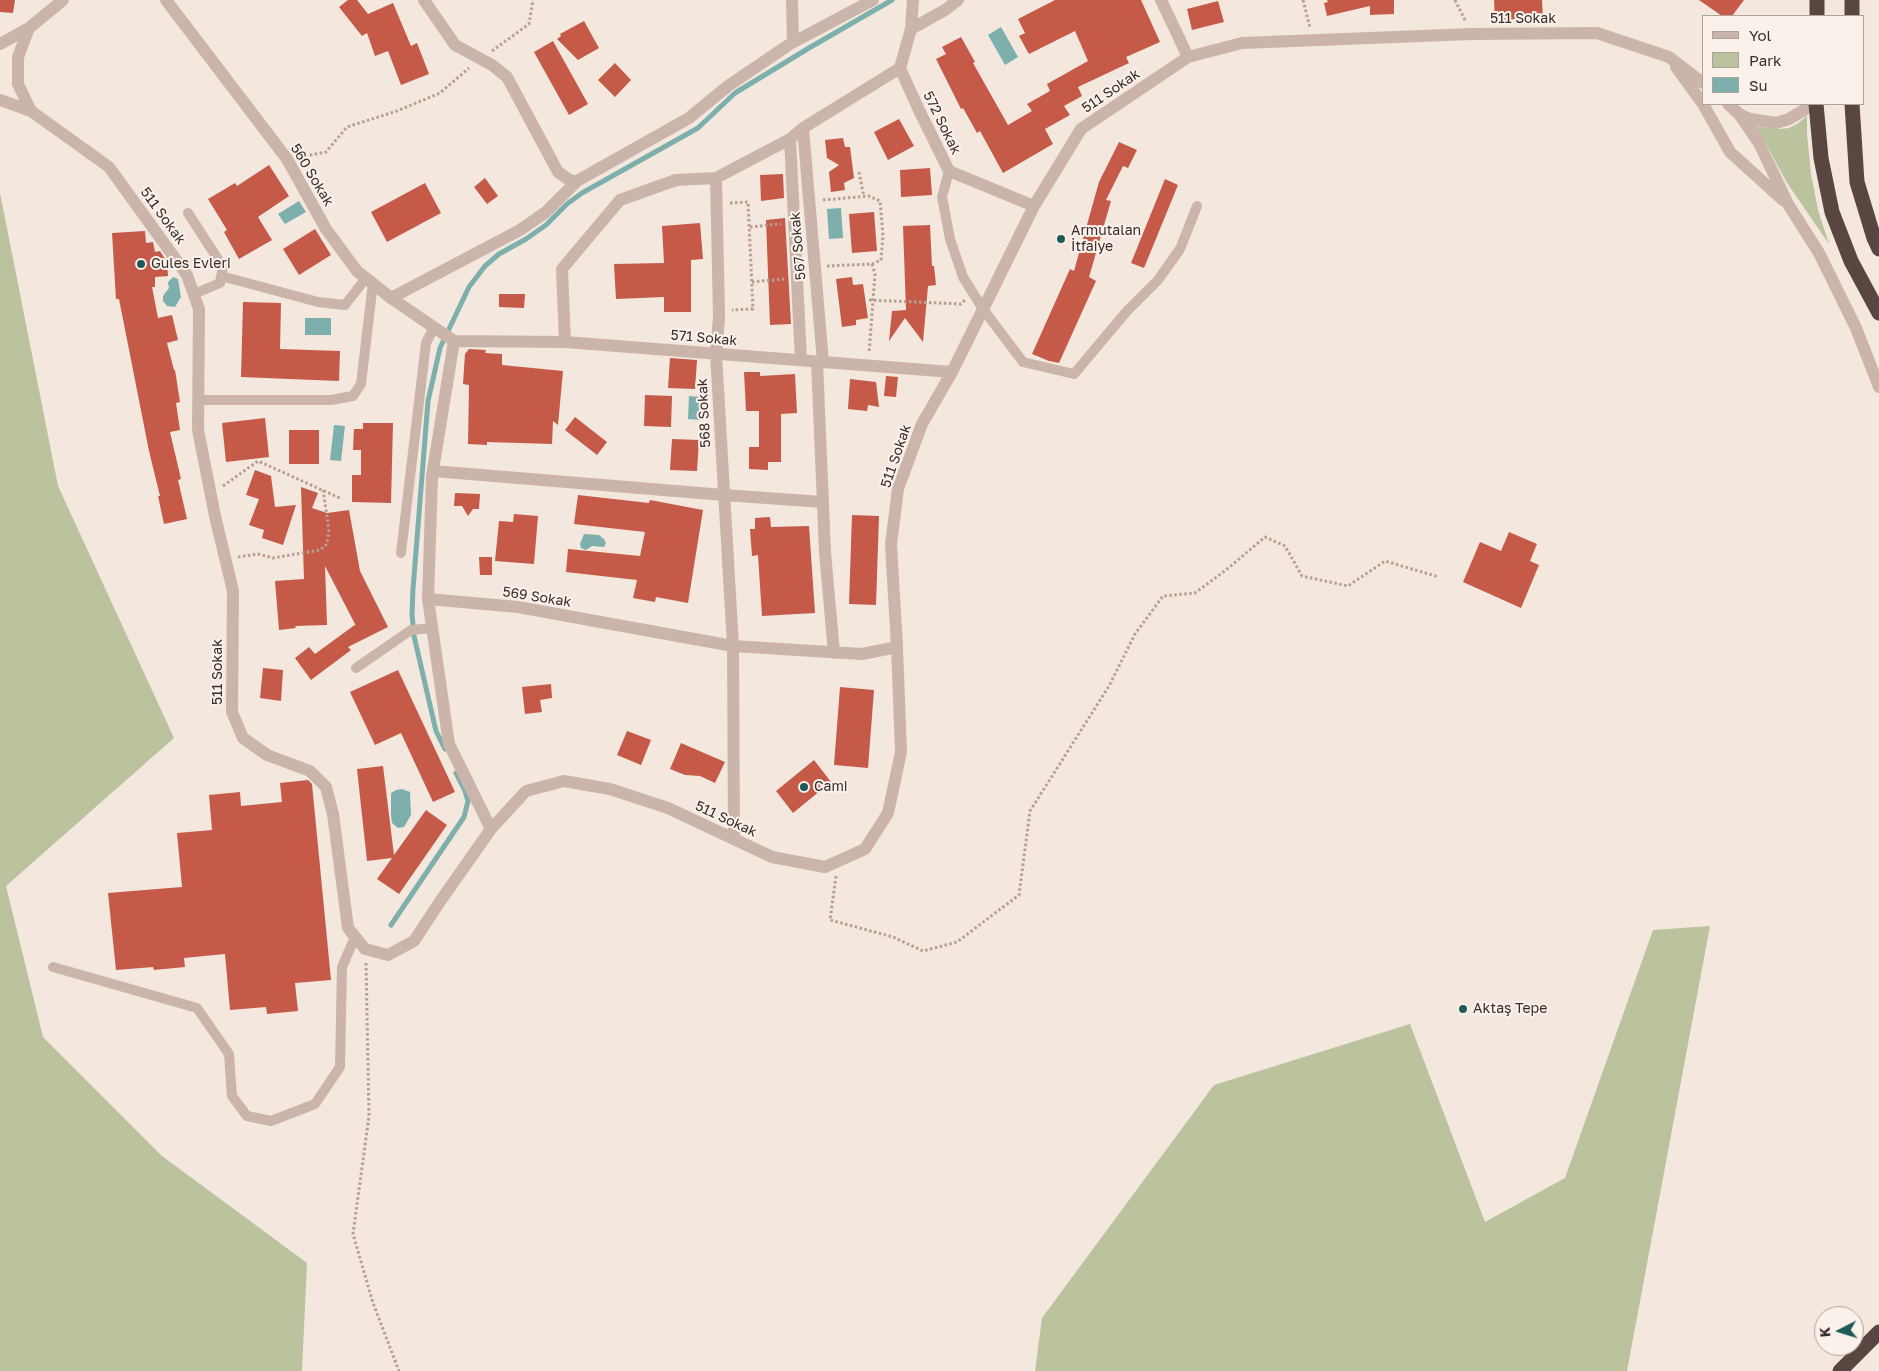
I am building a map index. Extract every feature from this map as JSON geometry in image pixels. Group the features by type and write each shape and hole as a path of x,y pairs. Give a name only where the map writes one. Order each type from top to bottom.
{"highway":[{"path":"1817,0 1817,15"},
{"path":"1852,0 1852,15"},
{"path":"1816,105 1821,158 1832,212 1851,261 1879,314"},
{"path":"1852,105 1857,182 1879,249"},
{"path":"1840,1371 1879,1332"}],"street":[{"name":"511 Sokak","path":"63,0 29,28 18,57 18,84 31,111 109,167 187,274 199,309 198,430 233,591 232,712 244,738 267,755 310,771 326,787 333,814 348,928 366,949 388,955 414,941 440,900 491,829 526,791 564,781 610,788 660,805 772,857 825,867 865,849 888,813 901,752 891,544 898,489 922,424 952,372 1034,206 1081,129 1188,57 1242,44 1472,34 1598,33 1669,57 1702,81"},
{"name":"560 Sokak","path":"166,0 287,159 326,229 357,271 391,298 445,335"},
{"path":"424,0 455,45 492,65 507,76 558,172 571,181 577,181"},
{"path":"792,0 793,42"},
{"path":"391,298 520,230 546,212 577,181 689,118 728,86 793,42 873,0"},
{"path":"565,342 562,269 620,200 676,180 716,178 790,139 803,128 900,68 911,29 914,0"},
{"path":"911,29 945,10 958,0"},
{"path":"1161,0 1188,57"},
{"path":"0,44 29,28"},
{"path":"1669,57 1702,103"},
{"name":"572 Sokak","path":"900,68 949,171 1034,206"},
{"path":"0,100 31,111"},
{"path":"1704,105 1730,152 1788,204"},
{"path":"1729,105 1739,114 1759,143 1788,204 1819,253 1856,328 1879,387"},
{"path":"1739,114 1750,119 1776,123 1789,120 1808,105"},
{"name":"567 Sokak","path":"803,128 820,362 825,552 834,653"},
{"name":"567 Sokak","path":"790,139 801,360"},
{"name":"568 Sokak","path":"716,178 719,311 716,354 733,646 734,839"},
{"path":"445,335 433,471 428,599 421,629 449,744 491,829"},
{"name":"571 Sokak","path":"445,335 565,342 952,372"},
{"path":"433,471 823,502"},
{"name":"569 Sokak","path":"428,599 518,607 733,646 862,654 897,647"}],"lane":[{"path":"949,171 942,197 950,240 963,277 973,294 1023,362 1074,374 1127,311 1158,280 1180,249 1197,206"},
{"path":"188,214 223,267 220,283 194,294"},
{"path":"221,276 318,302 345,305 369,281"},
{"path":"198,400 331,400 353,396 361,384 369,281"},
{"path":"401,553 426,343 445,335"},
{"path":"356,668 421,629"},
{"path":"53,967 197,1008 229,1054 232,1096 247,1116 270,1120 316,1104 340,1067 342,967 355,937"}],"path":[{"path":"287,159 326,152 347,127 397,111 440,92 480,59 528,24 533,0"},
{"path":"1303,0 1314,40"},
{"path":"1455,0 1472,34"},
{"path":"859,172 864,197"},
{"path":"817,201 869,196 880,201 883,235 881,260 872,264 822,266"},
{"path":"717,204 748,202 753,309 719,311"},
{"path":"749,227 794,223"},
{"path":"868,366 874,300 875,274 872,264"},
{"path":"752,282 797,278"},
{"path":"869,300 961,304 973,294"},
{"path":"211,495 258,461 342,499"},
{"path":"225,559 258,554 273,558 320,550 326,544 329,530 323,490"},
{"path":"838,861 830,920 893,937 923,951 957,942 1019,895 1030,811 1109,686 1135,634 1163,596 1195,593 1226,570 1264,537 1285,546 1302,576 1348,586 1385,561 1439,577"},
{"path":"366,949 368,1116 353,1234 373,1303 399,1371"}],"green space":[{"path":"1807,116 1811,174 1818,210 1829,244 1787,183 1764,140 1752,126 1779,129 1789,128"},
{"path":"0,193 58,486 174,738 6,886 43,1037 162,1156 307,1263 302,1371 0,1371"},
{"path":"1710,926 1627,1371 1035,1371 1042,1318 1214,1085 1410,1024 1485,1222 1565,1178 1653,930"}],"water":[{"path":"1001,27 1018,57 1005,65 988,35"},
{"path":"299,201 306,212 285,224 278,214"},
{"path":"841,208 843,238 829,239 827,209"},
{"path":"173,277 178,279 181,297 175,307 167,306 163,301 163,296 169,288 168,282"},
{"path":"305,318 331,318 331,335 305,335"},
{"path":"689,396 701,397 700,420 688,419"},
{"path":"334,425 345,426 341,461 330,460"},
{"path":"584,534 599,535 606,543 604,547 592,546 586,550 581,548 580,544"},
{"path":"402,789 410,792 411,815 404,827 398,828 392,823 391,793"}],"building":[{"path":"0,0 15,0 13,13 0,12"},
{"path":"348,0 357,0 368,14 393,3 411,46 417,43 429,74 401,85 388,51 375,56 367,33 362,36 339,7"},
{"path":"1055,0 1141,0 1160,42 1126,57 1129,63 1078,87 1082,96 1064,106 1070,115 1045,129 1053,144 1003,173 980,131 977,133 963,108 961,109 936,59 946,54 942,47 961,37 975,62 973,63 1008,125 1032,111 1027,104 1050,91 1047,84 1088,61 1075,31 1029,54 1019,36 1025,33 1018,19"},
{"path":"1327,0 1394,0 1394,14 1370,15 1370,6 1327,16 1324,3 1328,2"},
{"path":"1494,0 1542,0 1543,18 1495,20"},
{"path":"1699,0 1744,0 1733,15 1721,15"},
{"path":"1218,1 1224,22 1192,30 1187,9"},
{"path":"584,21 599,48 578,60 557,39 561,36 560,34"},
{"path":"553,41 588,104 569,115 534,52"},
{"path":"615,63 631,80 615,97 598,80"},
{"path":"899,119 914,146 888,160 874,132"},
{"path":"843,138 845,147 850,147 854,178 844,183 845,190 831,192 829,172 839,165 827,158 825,140"},
{"path":"1119,142 1137,150 1128,168 1123,166 1106,200 1111,201 1089,277 1096,281 1059,363 1049,361 1032,354 1070,269 1074,271 1099,182"},
{"path":"269,165 289,196 258,217 272,240 239,259 224,232 227,230 208,199 235,183 237,186"},
{"path":"930,168 932,195 901,197 900,170"},
{"path":"783,174 784,198 761,201 760,175"},
{"path":"485,178 498,196 487,204 474,187"},
{"path":"1165,179 1178,185 1144,268 1131,263"},
{"path":"425,183 441,213 387,242 371,212"},
{"path":"874,212 877,251 852,253 849,214"},
{"path":"785,218 791,324 770,325 766,220"},
{"path":"700,223 703,259 691,260 691,312 664,312 664,297 616,299 614,264 664,263 662,226"},
{"path":"930,225 932,266 934,266 936,285 928,286 923,342 905,318 889,341 892,311 906,310 903,226"},
{"path":"315,229 331,255 299,275 283,249"},
{"path":"145,231 146,243 153,242 155,252 160,251 167,262 168,276 155,277 155,287 152,287 158,318 172,315 178,340 167,343 175,370 180,402 176,403 180,430 170,432 181,479 178,480 187,519 164,524 158,496 160,496 149,451 119,299 116,299 112,233"},
{"path":"852,277 853,285 863,284 868,318 856,320 856,325 842,327 836,279"},
{"path":"499,294 525,294 524,308 499,307"},
{"path":"243,302 281,303 280,349 340,351 339,381 241,377"},
{"path":"469,349 486,350 485,353 502,354 502,365 563,371 558,425 553,421 552,444 487,442 487,445 468,444 469,385 463,384 465,354"},
{"path":"670,358 697,360 695,389 668,388"},
{"path":"744,372 760,372 760,376 795,374 797,413 781,414 781,462 768,462 768,470 749,469 749,447 759,447 759,411 746,411"},
{"path":"886,376 898,377 896,397 884,396"},
{"path":"850,379 876,382 879,407 868,405 867,411 848,409"},
{"path":"645,395 672,396 671,427 644,426"},
{"path":"575,417 607,442 597,455 565,430"},
{"path":"265,418 269,457 226,462 222,423"},
{"path":"363,423 393,423 391,503 352,502 352,475 361,475 361,450 353,450 354,429 363,429"},
{"path":"289,430 319,430 319,464 289,464"},
{"path":"672,439 699,440 697,471 670,470"},
{"path":"255,470 271,476 275,507 296,505 283,545 262,538 264,530 249,525 259,499 246,495"},
{"path":"301,487 318,493 312,508 327,513 349,510 360,571 388,627 348,647 351,650 311,680 295,658 309,647 315,654 356,624 325,566 327,625 295,626 296,628 279,630 275,581 304,579"},
{"path":"455,493 480,494 479,509 473,509 468,516 462,506 454,506"},
{"path":"578,495 649,503 650,500 703,510 688,603 656,597 655,602 633,598 637,580 566,572 568,549 640,556 645,532 574,524"},
{"path":"514,514 538,516 534,564 495,561 499,521 513,522"},
{"path":"852,515 879,516 876,605 849,604"},
{"path":"770,517 771,527 809,526 815,613 762,616 758,555 752,556 750,529 755,529 755,518"},
{"path":"1509,532 1537,544 1530,561 1539,565 1521,608 1463,582 1480,542 1501,551"},
{"path":"479,557 492,557 492,575 480,575"},
{"path":"263,668 283,670 281,701 260,698"},
{"path":"398,670 455,792 433,802 401,733 375,745 350,692"},
{"path":"551,684 552,698 540,700 542,712 525,714 522,687"},
{"path":"840,687 874,690 868,768 834,765"},
{"path":"627,731 651,740 641,765 617,755"},
{"path":"681,743 725,762 715,783 700,776 685,775 670,769"},
{"name":"Cami","path":"814,760 831,782 793,813 776,791"},
{"path":"383,766 394,855 426,810 447,825 399,894 377,879 392,858 367,861 357,769"},
{"path":"308,780 312,784 331,980 295,983 298,1011 267,1014 266,1007 230,1010 225,954 184,958 185,967 154,970 153,967 116,970 108,893 182,887 177,833 212,830 209,795 240,792 241,806 282,802 280,783"}],"waterway":[{"path":"445,749 436,731 414,636 412,614 413,589 428,401 440,348 469,287 485,266 499,254 546,225 567,204 582,193 698,128 735,93 892,0"},
{"path":"391,925 464,817 468,801 456,773"}],"place":[{"name":"Armutalan İtfaiye","path":"1061,239"},
{"name":"Gules Evleri","path":"141,264"},
{"name":"Cami","path":"804,787"},
{"name":"Aktaş Tepe","path":"1463,1009"}]}
